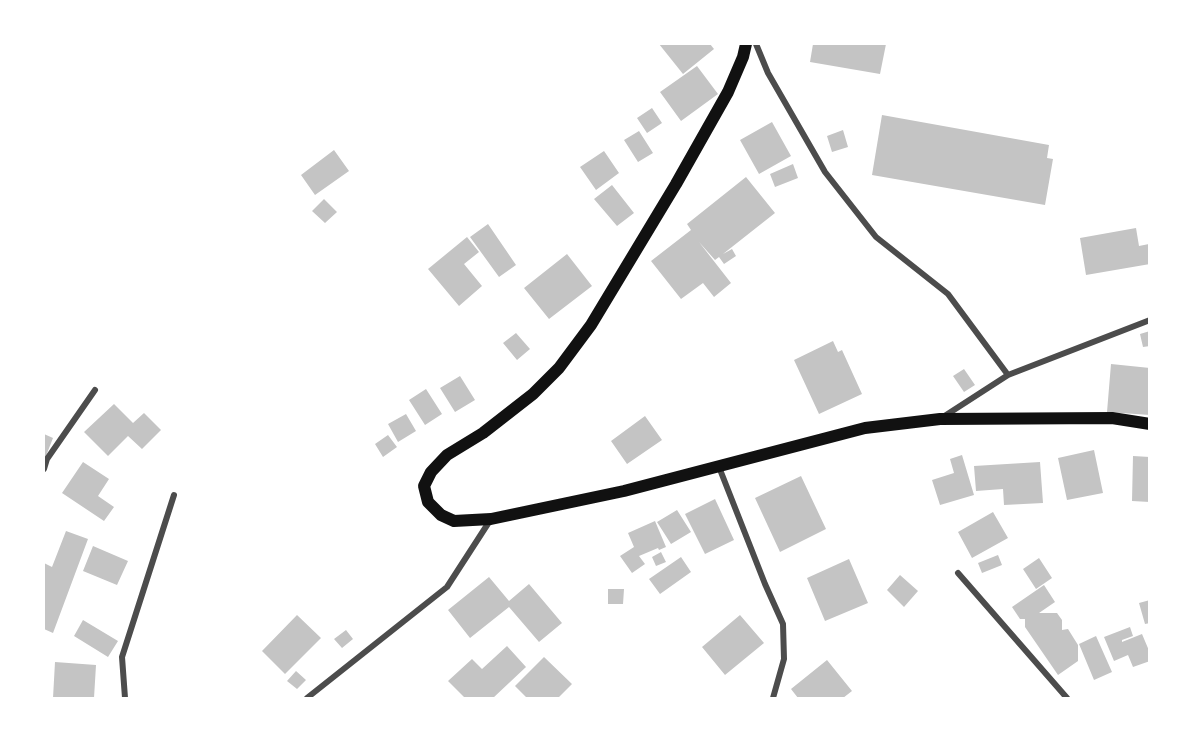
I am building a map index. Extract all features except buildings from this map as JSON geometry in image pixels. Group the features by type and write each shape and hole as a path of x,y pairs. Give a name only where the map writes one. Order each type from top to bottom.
{"main road":[{"path":"746,44 728,92 676,184 591,325 559,368 533,394 483,433 447,455 431,472 424,486 428,502 441,515 454,521 491,519 624,491 865,428 940,419 1112,418 1149,424"}],"street":[{"path":"756,44 768,73 825,172 876,237 948,294 1008,375"},
{"path":"940,419 1008,375 1149,320"},
{"path":"44,469 47,459 95,390"},
{"path":"719,466 783,624 784,659 773,699"},
{"path":"125,699 122,657 174,495"},
{"path":"307,699 447,587 491,519"},
{"path":"958,573 1067,699"}]}
